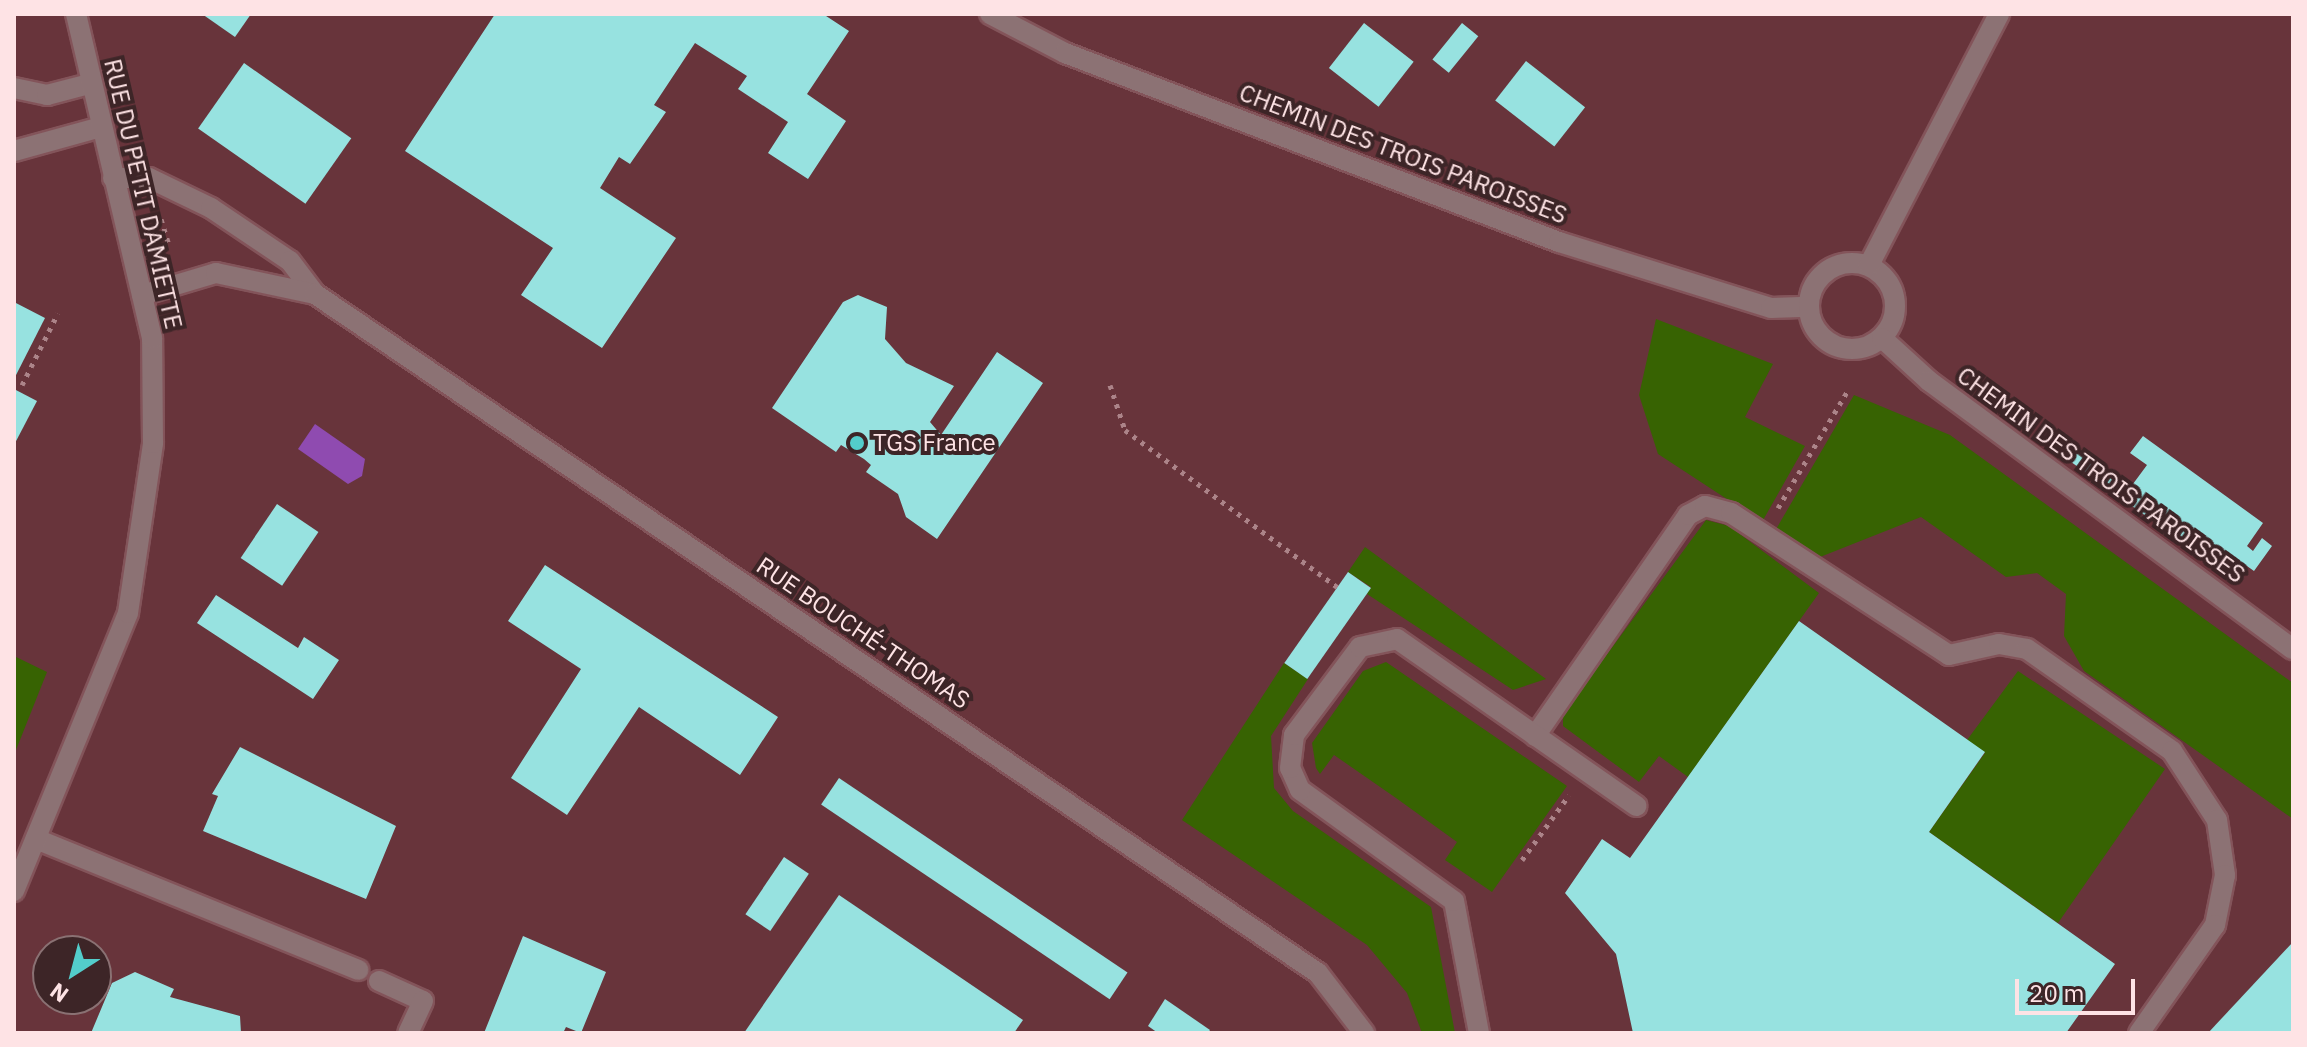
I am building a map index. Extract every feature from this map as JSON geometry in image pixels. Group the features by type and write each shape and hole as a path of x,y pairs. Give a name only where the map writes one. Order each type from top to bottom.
{"street":[{"name":"RUE DU PETIT DAMIETTE","path":"14,891 128,613 140,555 154,391 142,295 113,178 97,128 76,14"},
{"name":"CHEMIN DES TROIS PAROISSES","path":"990,14 1065,53 1559,242 1771,308 1808,307"},
{"path":"1869,265 1999,14"},
{"path":"14,88 47,95 89,84"},
{"path":"14,151 97,128"},
{"name":"RUE BOUCHÉ-THOMAS","path":"113,178 149,178 211,208 290,261 315,294 1318,973 1364,1033"},
{"path":"1869,265 1895,298 1882,338 1842,349 1818,333 1808,307 1827,270 1869,265"},
{"name":"RUE BOUCHÉ-THOMAS","path":"142,295 216,273 315,294"},
{"name":"CHEMIN DES TROIS PAROISSES","path":"1882,338 1929,381 2293,649"},
{"path":"1535,736 1688,515 1719,507 1949,655 1999,644 2027,649 2191,771 2217,820 2222,900 2204,948 2139,1033"},
{"path":"1479,1033 1454,901 1300,790 1289,751 1350,659 1384,638 1397,639 1636,806"},
{"path":"36,839 358,970"},
{"path":"379,981 423,1001 408,1033"}],"path":[{"path":"161,219 169,246"},
{"path":"22,385 58,313"},
{"path":"1110,385 1125,430 1337,587"},
{"path":"1763,535 1847,392"},
{"path":"1522,860 1586,771"}],"green space":[{"path":"1656,319 1773,364 1745,417 1805,446 1762,522 1658,454 1639,395"},
{"path":"1854,395 1950,435 2293,683 2293,819 2084,671 2064,636 2066,594 2037,573 2006,577 1921,517 1815,559 1775,531"},
{"path":"1706,520 1729,526 1819,593 1688,777 1659,756 1639,782 1563,726 1563,714"},
{"path":"1365,547 1546,679 1513,690 1367,594 1371,587 1348,572"},
{"path":"14,656 47,672 14,755"},
{"path":"1386,662 1567,786 1492,892 1445,860 1457,842 1396,798 1334,755 1320,774 1316,768 1312,743 1363,671"},
{"path":"1284,663 1308,679 1271,736 1274,788 1293,811 1431,907 1455,1033 1422,1033 1407,993 1367,945 1182,820"},
{"path":"2018,671 2165,769 2058,923 1929,832 1985,753 1967,740"}],"shaded area":[{"path":"315,424 365,459 362,476 348,484 298,449"}],"building":[{"path":"202,14 251,14 235,37"},
{"path":"495,14 823,14 849,31 807,94 846,121 808,179 768,153 788,122 738,89 747,76 695,43 654,105 666,112 630,164 619,157 600,188 676,238 602,348 521,295 553,248 405,151"},
{"path":"1364,23 1414,62 1379,107 1329,68"},
{"path":"1462,23 1478,36 1449,73 1432,60"},
{"path":"1526,61 1585,107 1554,147 1495,100"},
{"path":"244,63 351,138 305,204 198,129"},
{"path":"858,295 887,307 885,339 906,363 954,386 930,422 941,435 997,352 1043,383 937,539 906,517 898,494 866,472 871,465 864,459 841,445 836,452 772,408 843,302"},
{"path":"14,302 45,318 14,379"},
{"path":"14,389 37,401 14,445"},
{"path":"2143,436 2263,523 2247,546 2253,551 2262,538 2272,546 2254,571 2237,559 2226,574 2067,459 2074,449 2130,488 2147,465 2130,453"},
{"path":"277,504 318,532 282,586 241,558"},
{"path":"545,565 778,717 740,775 639,707 567,815 511,778 581,669 508,621"},
{"path":"1348,572 1371,588 1307,679 1284,663"},
{"path":"216,595 298,648 304,637 339,660 313,699 197,623"},
{"path":"1799,621 1985,752 1929,832 2115,964 2066,1033 1633,1033 1616,954 1565,893 1602,839 1630,858"},
{"path":"240,747 396,826 366,899 203,831 218,796 212,794"},
{"path":"839,778 1128,973 1110,999 821,805"},
{"path":"784,857 809,874 770,931 745,914"},
{"path":"839,895 1023,1020 1014,1033 744,1033"},
{"path":"523,936 606,972 581,1033 566,1027 563,1033 484,1033"},
{"path":"2293,942 2293,1033 2208,1033"},
{"path":"135,972 174,989 170,997 240,1016 241,1033 91,1033 99,1015 112,1015 112,983"},
{"path":"1165,999 1210,1030 1208,1033 1158,1033 1148,1026"}],"place":[{"name":"TGS France","path":"857,443"}]}
